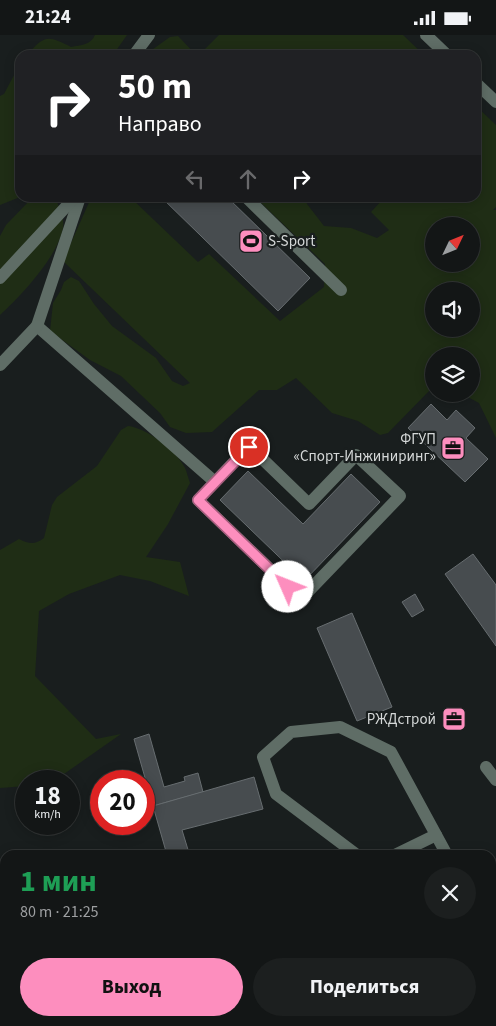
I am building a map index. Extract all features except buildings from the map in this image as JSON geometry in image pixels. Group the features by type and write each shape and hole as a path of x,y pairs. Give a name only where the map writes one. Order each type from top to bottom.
{"street":[{"path":"138,50 149,35"},
{"path":"426,35 442,50"},
{"path":"481,88 496,102"},
{"path":"0,279 70,202"},
{"path":"0,365 37,326 78,202"},
{"path":"251,202 341,290"},
{"path":"37,326 215,483"},
{"path":"249,447 309,504 356,455 400,496 301,599 198,500 215,483 249,447"},
{"path":"350,850 276,794 264,757 291,732 340,727 391,752 444,850"},
{"path":"486,767 496,780"},
{"path":"405,850 436,835"}],"green space":[{"path":"95,35 127,35 116,50 32,50 47,39 57,40 71,47 88,43"},
{"path":"219,35 403,35 419,50 204,50"},
{"path":"178,36 191,50 152,50 170,37"},
{"path":"15,73 15,199 0,205 0,96 4,94"},
{"path":"481,111 496,125 496,207 493,210 496,210 496,438 477,402 480,402 480,347 425,347 425,395 388,433 380,435 358,421 332,413 296,378 277,390 259,390 212,432 186,433 170,427 160,413 121,376 90,360 50,331 53,303 64,282 71,277 79,281 94,304 112,326 156,358 172,381 183,386 190,383 63,261 89,202 135,202 198,262 209,254 280,321 324,287 325,264 260,202 306,202 324,226 351,228 377,238 389,230 371,212 380,202 481,202"},
{"path":"28,202 57,202 63,228 54,251 38,275 0,315 0,236 6,225"},
{"path":"128,426 136,428 161,441 181,461 185,468 190,483 168,524 146,557 180,562 189,596 150,581 120,575 69,594 39,611 35,676 96,739 121,734 70,770 15,770 15,787 0,788 0,550 19,539 32,543 44,538 52,505 57,497 97,466 121,430"}],"place":[{"name":"S-Sport","path":"251,241"},
{"name":"ФГУП «Спорт-Инжиниринг»","path":"453,448"},
{"name":"РЖДстрой","path":"454,719"}],"route":[{"path":"249,447 198,500 288,587"}]}
